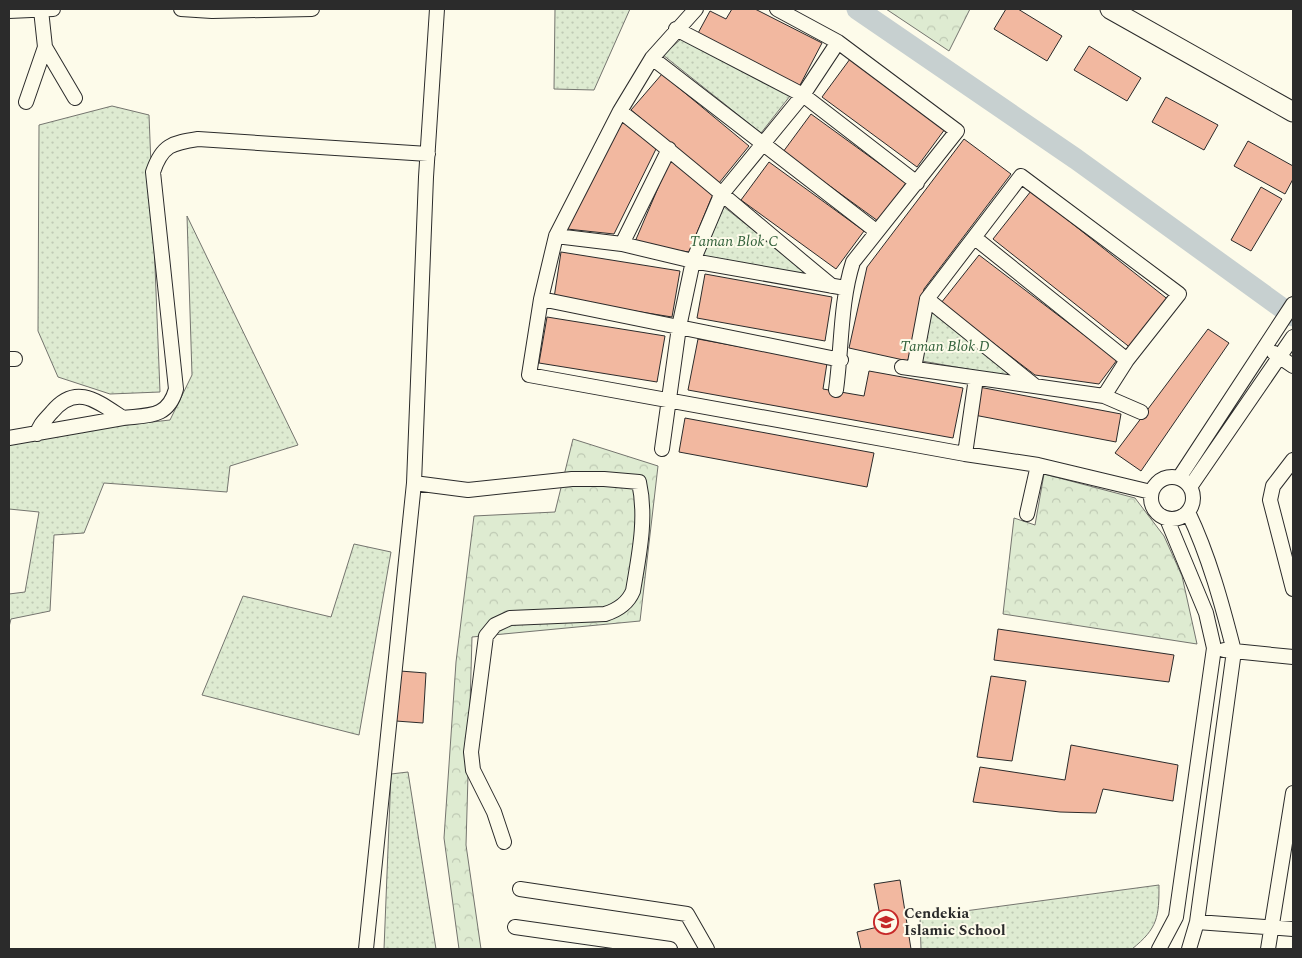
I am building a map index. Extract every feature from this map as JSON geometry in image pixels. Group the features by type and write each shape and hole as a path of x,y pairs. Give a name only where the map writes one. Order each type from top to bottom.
{"highway":[{"path":"1110,9 1293,112"}],"street":[{"path":"9,11 47,9 45,47 26,102"},
{"path":"181,9 212,11 312,9"},
{"path":"366,949 414,483 428,154 437,9"},
{"path":"696,9 676,29 652,58 620,111 556,236 541,299 529,375 965,454 1038,464 1151,492"},
{"path":"777,9 838,42 957,130 918,183 852,262 838,287 841,360 836,390"},
{"path":"676,29 803,95 918,183"},
{"path":"662,449 679,327 693,261 721,195 803,95 838,42"},
{"path":"45,47 75,98"},
{"path":"652,58 876,231"},
{"path":"35,76 61,73"},
{"path":"620,111 669,149 721,195 838,287"},
{"path":"9,438 38,430 162,411 172,402 176,389 153,172 162,152 176,144 198,139 428,154"},
{"path":"622,244 669,149"},
{"path":"1104,396 1127,360 1179,294 1021,176 927,299 908,368 1104,396 1141,412"},
{"path":"556,236 622,244 693,261 838,287"},
{"path":"975,238 1127,360"},
{"path":"541,299 841,360"},
{"path":"927,299 1035,386"},
{"path":"1179,478 1293,304"},
{"path":"1190,487 1293,337"},
{"path":"1266,344 1282,354 1293,366"},
{"path":"965,454 976,378"},
{"path":"38,430 64,401 77,396 87,397 123,418"},
{"path":"9,428 38,430"},
{"path":"1293,460 1273,486 1270,500 1293,589"},
{"path":"1027,514 1038,464"},
{"path":"1159,949 1176,917 1214,648 1206,612 1167,519 1152,507 1151,492 1162,479 1170,477 1179,478 1190,487 1193,500 1188,512 1182,517 1167,519"},
{"path":"414,483 468,490 572,479 639,482 642,497 642,524 633,591 630,598 614,612 605,614 510,618 496,625 486,636 471,752 473,770 486,792 504,842"},
{"path":"1188,512 1224,612 1234,651 1197,922 1189,949"},
{"path":"1281,538 1293,547"},
{"path":"1214,648 1293,657"},
{"path":"1268,949 1287,867 1293,796"},
{"path":"520,889 687,914 707,949"},
{"path":"1197,922 1293,929"},
{"path":"515,927 670,949"}],"green space":[{"path":"555,9 630,9 594,90 554,89"},
{"path":"886,9 970,9 949,51"},
{"path":"681,39 790,96 761,133 663,55"},
{"path":"112,106 149,115 160,392 110,394 58,377 38,331 39,125"},
{"name":"Taman Blok C","path":"724,207 812,276 702,256"},
{"path":"187,216 298,445 230,466 227,492 104,483 84,533 54,535 50,611 11,619 9,627 9,594 25,592 39,512 9,509 9,438 170,420 192,375"},
{"name":"Taman Blok D","path":"931,309 1012,377 922,361"},
{"path":"573,439 658,466 640,621 472,637 466,845 481,949 459,949 444,838 456,662 474,516 555,512"},
{"path":"1044,474 1135,498 1164,536 1182,576 1197,644 1003,614 1014,518 1035,525"},
{"path":"354,544 391,552 359,735 202,695 243,596 331,617"},
{"path":"408,772 436,949 384,949 391,774"},
{"path":"1159,885 1155,921 1147,935 1132,949 921,949 920,917"}],"building":[{"path":"732,9 755,9 822,43 799,87 697,35 710,11 726,19"},
{"path":"1006,9 1018,9 1062,36 1047,61 994,29"},
{"path":"1089,46 1141,78 1127,101 1074,70"},
{"path":"850,59 945,129 917,167 822,97"},
{"path":"662,74 749,146 719,183 631,110"},
{"path":"1166,97 1218,125 1204,150 1152,122"},
{"path":"811,114 906,183 878,221 783,152"},
{"path":"621,119 656,149 614,234 567,229"},
{"path":"964,139 1011,174 924,289 908,361 849,348 867,267"},
{"path":"1248,141 1293,166 1293,179 1285,194 1234,166"},
{"path":"670,160 713,194 689,252 634,244"},
{"path":"769,162 864,231 836,269 741,200"},
{"path":"1261,187 1282,199 1251,251 1231,240"},
{"path":"1031,191 1170,301 1132,349 993,239"},
{"path":"561,252 680,271 672,317 554,298"},
{"path":"979,255 1117,360 1099,384 1035,375 941,303"},
{"path":"705,274 832,297 825,341 697,318"},
{"path":"547,317 665,336 657,382 539,363"},
{"path":"1208,329 1229,343 1141,471 1115,453"},
{"path":"698,339 827,363 823,389 864,396 869,371 963,388 953,438 688,390"},
{"path":"979,387 1121,414 1116,442 974,415"},
{"path":"685,418 874,453 867,487 679,452"},
{"path":"998,629 1174,655 1169,682 994,660"},
{"path":"400,671 426,673 423,723 396,721"},
{"path":"991,676 1026,681 1012,761 977,757"},
{"path":"1071,745 1178,765 1173,801 1103,789 1096,813 1060,812 973,802 980,767 1065,780"},
{"name":"Cendekia Islamic School","path":"900,880 911,949 861,949 857,932 882,926 874,884"}],"waterway":[{"path":"857,9 1076,159 1293,316"}],"place":[{"name":"Cendekia Islamic School","path":"886,922"}]}
